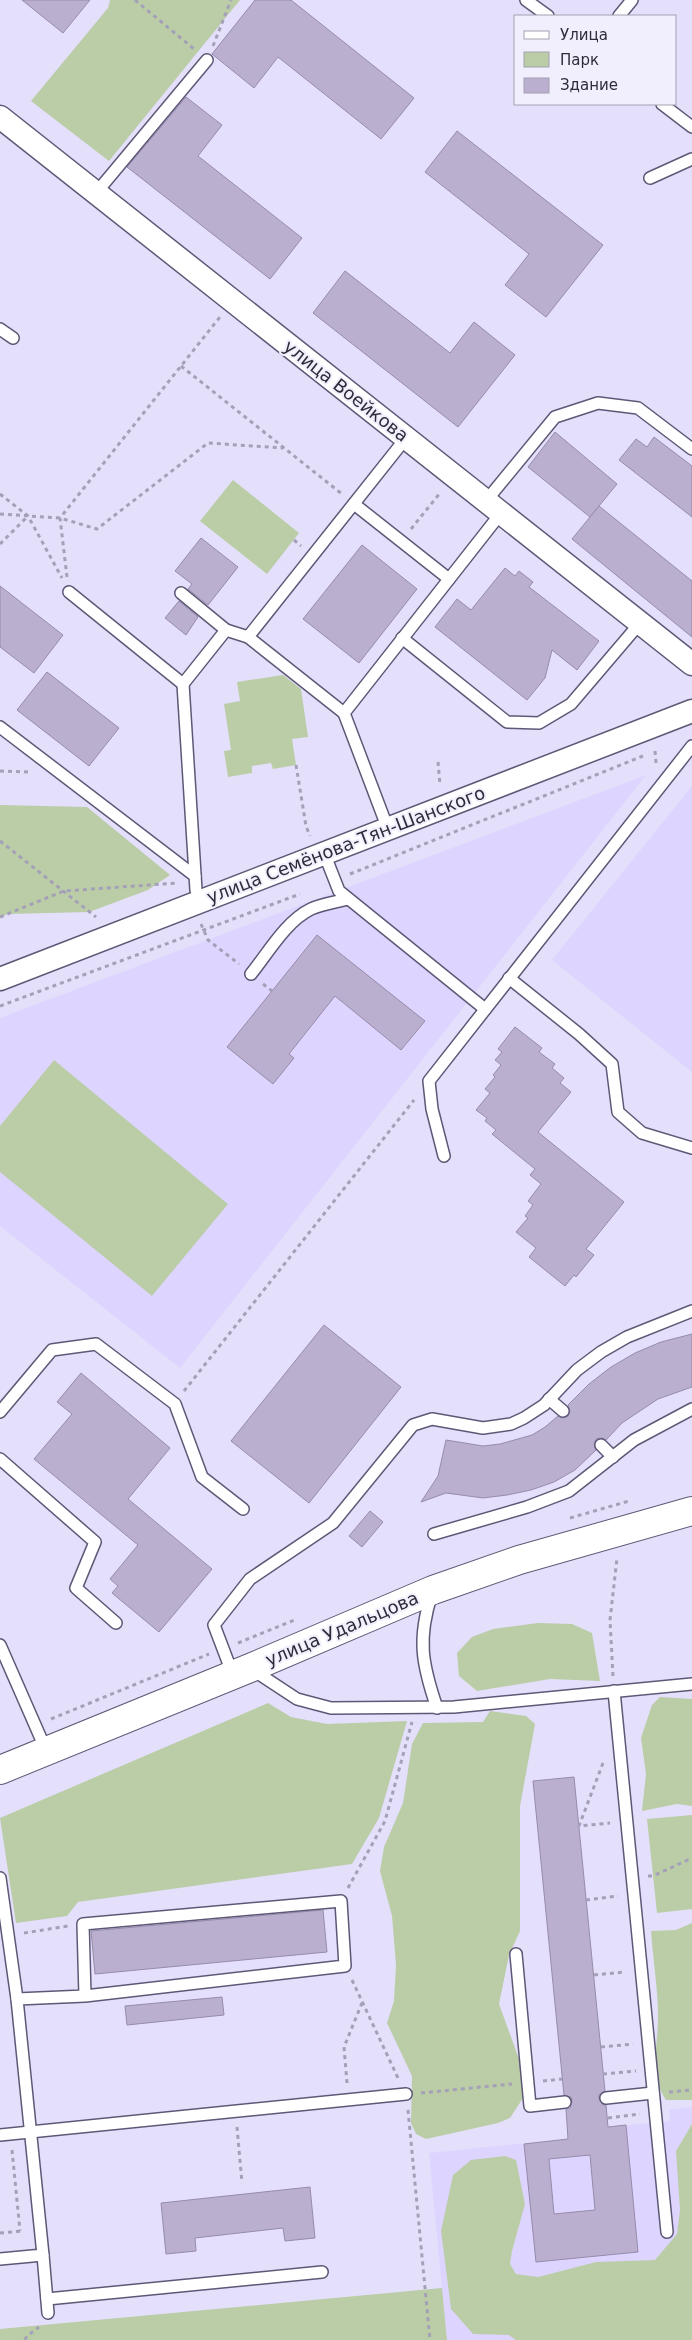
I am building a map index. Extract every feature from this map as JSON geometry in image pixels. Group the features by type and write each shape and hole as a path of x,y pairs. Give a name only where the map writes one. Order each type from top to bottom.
{"street":[{"name":"улица Воейкова","path":"0,117 692,664"},
{"name":"улица Семёнова-Тян-Шанского","path":"0,979 200,902 319,848 388,829 692,711"},
{"name":"улица Удальцова","path":"0,1770 433,1590 519,1560 692,1511"}],"lane":[{"path":"526,0 547,15"},
{"path":"620,15 632,0"},
{"path":"96,193 207,60"},
{"path":"663,105 692,127"},
{"path":"650,178 692,159"},
{"path":"0,328 13,338"},
{"path":"344,713 449,579 493,507 556,417 598,403 638,408 692,449"},
{"path":"248,637 406,438"},
{"path":"354,504 449,579"},
{"path":"69,592 183,684"},
{"path":"181,593 226,630 248,637 344,713 388,829"},
{"path":"402,638 507,722 539,723 571,704 640,623"},
{"path":"200,902 190,879 183,684 226,630"},
{"path":"0,727 190,879"},
{"path":"444,1156 432,1109 429,1081 692,746"},
{"path":"319,848 339,891 485,1009"},
{"path":"251,974 292,923 302,915 317,907 348,899"},
{"path":"509,978 580,1034 612,1064 618,1112 642,1133 692,1148"},
{"path":"692,1310 627,1337 601,1352 577,1370 535,1412 524,1418 497,1427 469,1427 432,1419 413,1425 333,1523 250,1579 214,1625 242,1671 297,1699 331,1708 437,1708 692,1684"},
{"path":"0,1412 52,1350 96,1344 174,1404 202,1477 243,1509"},
{"path":"549,1399 562,1411"},
{"path":"434,1534 528,1507 569,1491 634,1440 692,1410"},
{"path":"601,1445 613,1457"},
{"path":"0,1459 95,1542 76,1588 116,1623"},
{"path":"433,1590 422,1636 424,1669 437,1708"},
{"path":"0,1645 46,1750"},
{"path":"614,1692 667,2232"},
{"path":"0,1878 17,1999 48,2313"},
{"path":"17,1999 85,1996 345,1966 341,1901 83,1924 85,1996"},
{"path":"516,1954 530,2106 565,2102"},
{"path":"5,2134 406,2094"},
{"path":"606,2098 653,2094"},
{"path":"0,2259 43,2255"},
{"path":"47,2299 322,2272"}],"path":[{"path":"135,0 207,60 232,0"},
{"path":"69,592 60,518 225,310"},
{"path":"180,366 354,504"},
{"path":"0,514 60,518 97,528 208,443 283,448"},
{"path":"401,542 441,491"},
{"path":"0,494 28,516 69,592"},
{"path":"0,544 28,516"},
{"path":"0,771 29,772 40,758"},
{"path":"438,762 441,793"},
{"path":"296,766 306,826 319,848"},
{"path":"0,841 100,920"},
{"path":"0,917 64,891 190,879"},
{"path":"204,931 208,940"},
{"path":"614,1692 610,1620 618,1554"},
{"path":"341,1901 385,1821 416,1707"},
{"path":"600,1824 579,1826 604,1762"},
{"path":"632,1877 653,1876 692,1858"},
{"path":"586,1900 634,1895"},
{"path":"8,1935 83,1924"},
{"path":"345,1966 406,2094 430,2340"},
{"path":"594,1976 641,1970"},
{"path":"348,2100 344,2047 362,2003"},
{"path":"601,2047 648,2042"},
{"path":"603,2074 651,2069"},
{"path":"406,2094 562,2078"},
{"path":"653,2094 692,2090"},
{"path":"235,2111 242,2183"},
{"path":"608,2118 655,2113"},
{"path":"5,2134 20,2231"},
{"path":"0,2233 40,2229"}],"shaded area":[{"path":"646,775 180,1368 0,1226 0,1018"},
{"path":"692,786 692,1072 552,960"},
{"path":"692,2107 692,2324 532,2340 447,2340 429,2153 568,2139 610,2143 609,2127 670,2121 669,2110"}],"green space":[{"path":"110,0 240,0 109,161 31,101 108,8"},
{"path":"233,480 299,533 267,574 200,521"},
{"path":"283,675 301,689 308,737 292,739 296,765 273,769 271,763 252,766 252,773 228,777 224,751 231,750 224,704 240,701 237,682"},
{"path":"0,805 87,807 170,875 148,890 89,912 8,914 0,917"},
{"path":"54,1060 228,1204 152,1296 0,1172 0,1126"},
{"path":"538,1623 572,1624 592,1633 600,1681 550,1679 477,1691 459,1676 457,1653 472,1637 493,1629"},
{"path":"660,1697 692,1699 692,1806 677,1804 642,1811 646,1774 641,1738 652,1705"},
{"path":"268,1703 291,1717 327,1724 407,1721 379,1818 352,1864 78,1902 67,1916 16,1923 0,1818"},
{"path":"490,1711 526,1716 535,1724 520,1806 520,1931 509,1955 499,2004 519,2059 525,2095 510,2118 498,2123 426,2139 416,2134 411,2123 412,2076 387,2023 394,2001 396,1965 392,1916 380,1871 384,1847 403,1803 412,1744 423,1723 483,1722"},
{"path":"692,1815 692,1909 657,1913 647,1819"},
{"path":"692,1923 692,2100 666,2100 661,2090 656,2070 658,2006 651,1931 676,1930"},
{"path":"692,2124 692,2340 516,2340 509,2335 473,2334 451,2309 441,2231 453,2175 471,2160 505,2156 516,2160 525,2204 510,2264 516,2274 538,2277 596,2262 655,2260 677,2234 680,2210 676,2151"},
{"path":"442,2288 447,2340 0,2340 0,2329"}],"building":[{"path":"22,0 90,0 63,33"},
{"path":"255,0 291,0 414,98 381,139 278,57 254,88 212,54"},
{"path":"186,97 222,125 198,156 302,238 270,279 127,167"},
{"path":"457,131 603,245 546,317 505,285 529,254 425,172"},
{"path":"345,271 450,353 474,322 515,355 458,427 313,313"},
{"path":"555,432 617,484 590,517 528,467"},
{"path":"654,437 692,466 692,517 619,460 636,439 647,447"},
{"path":"599,506 692,581 692,637 572,539"},
{"path":"201,538 238,567 208,605 188,589 192,584 175,571"},
{"path":"362,545 417,589 359,663 303,619"},
{"path":"505,568 515,576 519,571 533,582 529,587 599,641 577,670 552,650 545,678 527,700 435,627 457,599 471,610"},
{"path":"0,586 63,635 34,673 0,647"},
{"path":"179,601 198,617 186,635 165,618"},
{"path":"47,672 119,728 89,766 17,710"},
{"path":"317,935 425,1021 401,1050 335,996 289,1054 294,1058 273,1084 227,1047"},
{"path":"515,1027 542,1048 539,1052 555,1064 552,1068 564,1078 560,1083 571,1092 538,1132 624,1202 586,1249 594,1255 576,1277 574,1275 565,1286 529,1257 536,1248 516,1232 528,1218 525,1216 533,1205 528,1201 541,1184 530,1175 535,1169 492,1134 496,1130 485,1121 487,1118 476,1110 490,1093 485,1089 495,1077 493,1075 501,1065 495,1060 502,1052 498,1049"},
{"path":"324,1325 401,1387 309,1503 231,1441"},
{"path":"692,1334 692,1387 658,1399 622,1423 606,1440 602,1438 596,1439 594,1444 596,1450 575,1470 554,1482 531,1490 507,1495 483,1498 446,1493 421,1502 438,1476 446,1440 483,1446 500,1444 532,1435 558,1416 562,1418 568,1416 570,1412 568,1405 589,1384 611,1367 635,1353 661,1342"},
{"path":"81,1373 170,1448 128,1499 212,1569 159,1632 112,1593 118,1586 110,1579 138,1545 34,1459 72,1414 57,1402"},
{"path":"370,1511 383,1522 362,1547 349,1536"},
{"path":"574,1777 605,2091 599,2095 599,2099 603,2105 606,2105 608,2127 626,2125 638,2252 536,2262 524,2144 568,2139 566,2109 570,2108 572,2102 571,2097 564,2095 533,1781","holes":["590,2155 595,2210 554,2214 549,2159"]},
{"path":"323,1910 327,1952 95,1974 91,1931"},
{"path":"222,1997 224,2015 127,2025 125,2006"},
{"path":"310,2187 315,2238 285,2241 283,2228 195,2238 196,2251 166,2254 161,2203"}]}
